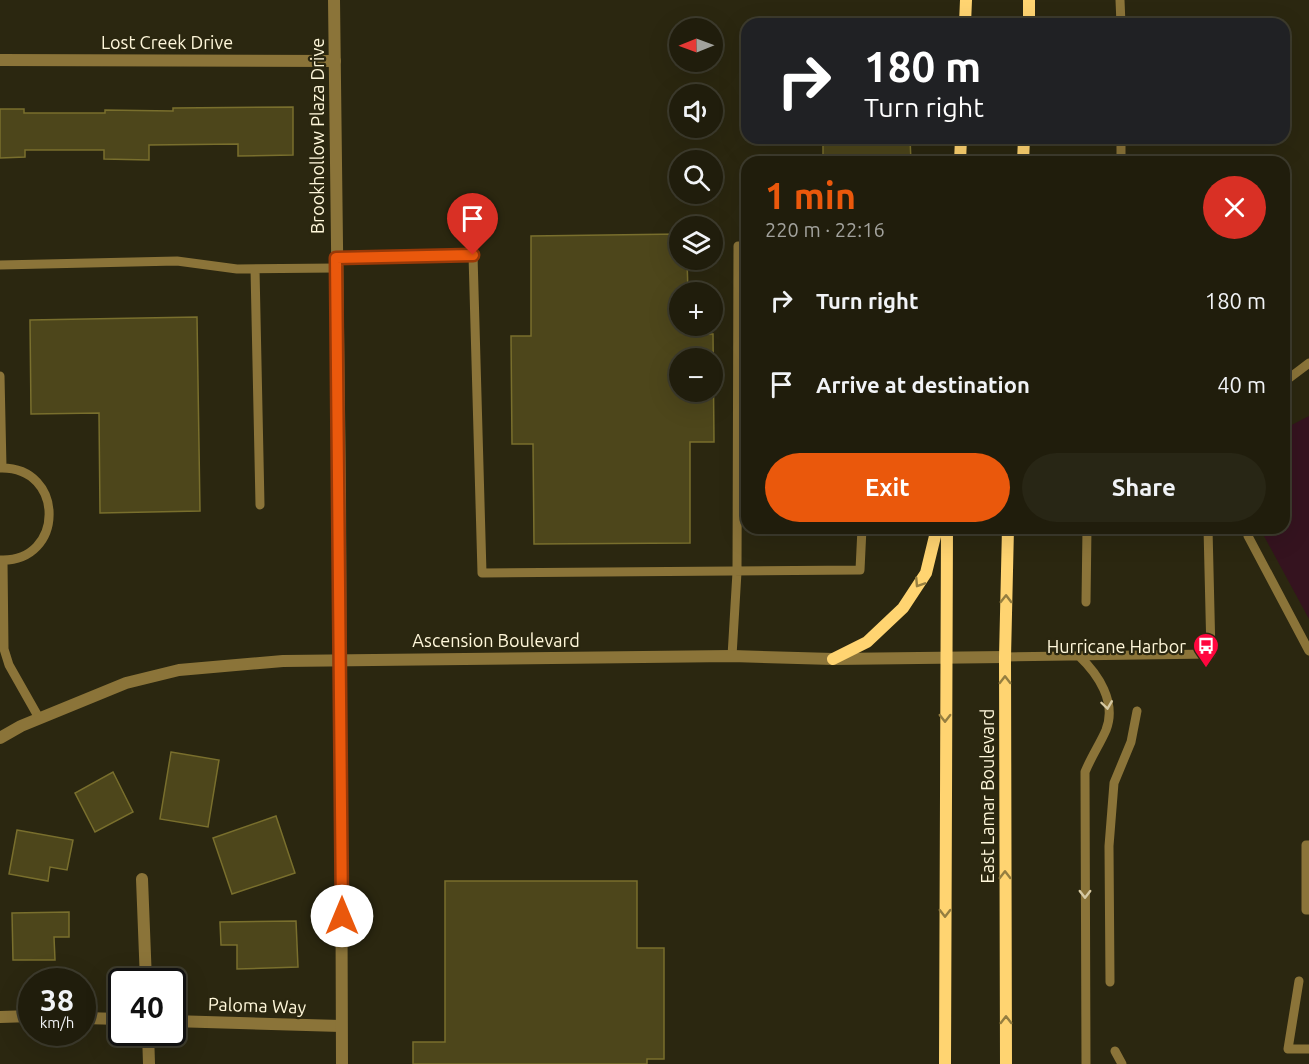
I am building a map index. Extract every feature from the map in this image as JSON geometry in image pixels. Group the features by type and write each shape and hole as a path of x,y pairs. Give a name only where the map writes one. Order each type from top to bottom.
{"main road":[{"path":"965,18 966,0"},
{"path":"1029,0 1029,18"},
{"path":"833,659 867,642 903,608 926,573 936,534"},
{"path":"945,1064 947,534"},
{"name":"East Lamar Boulevard","path":"1006,1064 1005,657 1008,534"}],"street":[{"name":"Brookhollow Plaza Drive","path":"334,0 341,659 342,1064"},
{"name":"Lost Creek Drive","path":"0,60 335,62"},
{"name":"Ascension Boulevard","path":"0,738 39,718 126,683 179,670 283,661 732,656 833,659 1005,657"},
{"path":"142,879 145,968"},
{"path":"0,1017 18,1016"},
{"name":"Paloma Way","path":"186,1021 341,1026"},
{"path":"148,1046 149,1064"}],"lane":[{"path":"1120,0 1121,18"},
{"path":"732,656 736,572 738,246 741,246"},
{"path":"0,265 177,261 237,269 255,269 473,255 482,573 860,570 862,534"},
{"path":"255,269 260,505"},
{"path":"1290,377 1309,363"},
{"path":"0,376 1,467 17,469 30,475 40,485 47,498 50,512 44,537 37,547 27,554 1,560 4,649 9,665 39,718"},
{"path":"1086,602 1087,534"},
{"path":"1005,657 1210,654 1208,534"},
{"path":"1248,534 1309,651"},
{"path":"1079,656 1093,669 1104,689 1109,710 1106,729 1094,748 1085,772 1086,1064"},
{"path":"1110,982 1109,846 1114,783 1131,742 1137,711"},
{"path":"1309,845 1306,845 1306,910 1309,910"},
{"path":"1299,981 1288,1049 1309,1049"},
{"path":"1115,1051 1122,1064"}],"shaded area":[{"path":"1309,416 1309,619 1264,536 1264,534 1290,534 1290,426"}],"building":[{"path":"293,107 293,155 238,156 238,144 149,145 149,160 104,159 104,150 25,150 25,157 0,158 0,109 24,109 24,113 105,113 105,110 173,111 173,108"},
{"path":"823,144 910,144 911,156 823,156"},
{"path":"669,234 669,270 687,270 688,282 669,282 669,336 713,336 713,348 669,348 669,402 714,402 714,442 690,442 690,543 534,544 533,444 512,444 511,336 531,336 531,236"},
{"path":"197,317 200,511 100,513 99,413 31,414 30,320"},
{"path":"171,752 219,760 208,827 160,819"},
{"path":"113,772 133,812 95,832 75,793"},
{"path":"276,816 295,873 232,894 213,838"},
{"path":"17,830 73,840 67,870 50,867 48,881 9,874"},
{"path":"445,881 637,881 637,948 664,948 664,1059 647,1059 647,1064 413,1064 413,1042 445,1042"},
{"path":"69,912 69,937 54,937 55,960 13,960 12,913"},
{"path":"296,921 298,967 237,969 237,945 221,945 220,922"}],"place":[{"name":"Hurricane Harbor","path":"1206,669"}],"route":[{"path":"342,916 340,489 336,258 473,255"}]}
